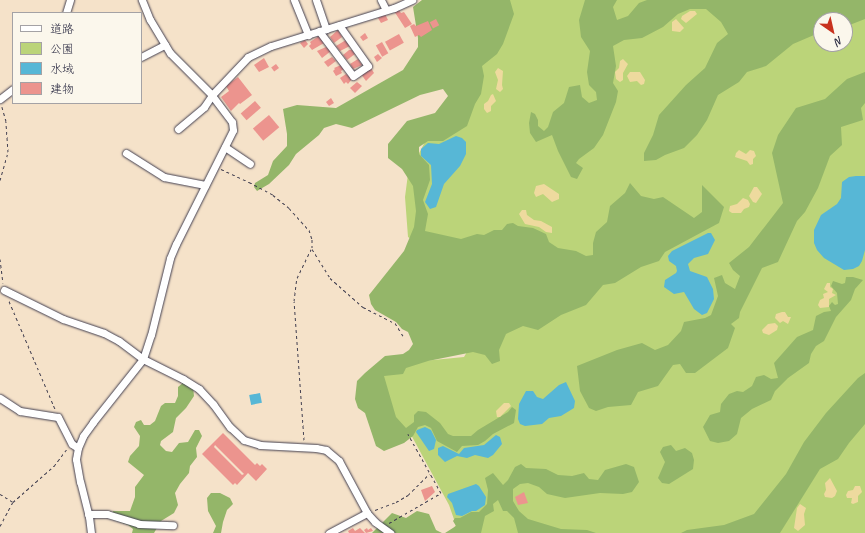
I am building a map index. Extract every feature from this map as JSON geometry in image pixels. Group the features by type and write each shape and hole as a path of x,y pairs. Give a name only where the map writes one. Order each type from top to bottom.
{"street":[{"path":"66,12 70,0"},
{"path":"75,446 143,359 151,335 170,258 233,130 232,122 212,95 170,53 150,20 142,0"},
{"path":"294,0 308,34"},
{"path":"316,0 322,30 353,76 368,66 339,25"},
{"path":"381,0 386,10"},
{"path":"178,129 204,107 212,95 248,57 271,46 386,10 412,0"},
{"path":"142,56 165,45"},
{"path":"0,100 12,90"},
{"path":"225,147 250,164"},
{"path":"126,153 164,177 205,185"},
{"path":"4,290 63,319 104,333 119,341 143,359 167,370 199,389 214,404 230,427 244,440 260,445 304,447 326,450 339,461 368,513 381,527 390,533"},
{"path":"0,398 20,411 58,417 75,446 80,482 91,533"},
{"path":"329,533 368,513"},
{"path":"88,514 107,514 139,524 173,524"}],"path":[{"path":"0,100 6,121 8,152 0,180"},
{"path":"214,166 273,195 289,208 309,230 312,239 312,249 298,278 294,300 304,447"},
{"path":"312,249 328,274 336,283 362,307 395,324 403,336"},
{"path":"0,260 4,290 58,417"},
{"path":"381,527 441,493 408,434"},
{"path":"0,526 13,502 75,446"},
{"path":"368,513 396,502 408,495 430,474"},
{"path":"0,494 13,502"}],"green space":[{"path":"422,0 510,0 514,14 503,44 497,54 482,66 484,76 481,94 475,104 467,126 443,141 428,141 419,147 419,154 429,165 430,180 423,200 428,214 425,231 461,239 477,234 484,235 494,230 502,230 507,224 513,223 518,226 533,228 546,234 549,242 558,248 576,251 586,256 593,255 593,243 596,232 607,222 610,206 625,193 630,183 641,196 654,199 663,197 694,218 702,212 702,185 724,207 719,223 665,252 659,261 641,267 615,283 603,285 586,305 561,315 538,330 523,326 506,334 499,350 500,361 492,364 485,355 473,352 428,361 406,368 403,374 384,376 396,417 406,428 414,422 414,415 418,411 426,412 440,423 448,434 453,436 471,436 478,430 508,412 512,407 516,410 514,423 493,434 478,445 462,446 457,452 437,441 431,428 425,425 418,427 413,436 404,443 384,451 376,446 365,413 358,408 355,399 357,381 365,373 385,356 403,354 409,350 413,344 408,332 402,329 396,322 375,310 371,304 369,295 404,251 414,227 416,211 413,186 402,169 388,158 388,144 407,121 435,113 448,96 443,89 420,95 352,128 336,124 324,128 319,135 296,154 289,165 269,184 257,191 254,187 255,183 268,175 273,161 287,146 287,134 283,109 297,105 336,108 403,70 418,47 413,7"},
{"path":"453,0 865,0 865,533 450,533 456,525 449,505 409,431 399,439 382,375 413,362 464,357 502,293 408,237 405,197 408,174 483,32"},
{"path":"585,0 617,0 613,7 617,20 628,16 639,3 647,0 865,0 865,19 853,24 853,12 813,12 813,35 793,44 766,66 747,72 739,82 718,95 707,120 697,135 684,148 656,160 644,161 644,153 653,135 659,115 686,85 705,68 717,43 728,34 721,22 706,9 690,9 678,14 663,27 642,38 624,40 613,46 616,66 613,83 618,91 616,102 603,135 594,148 576,163 583,168 577,179 571,177 552,135 536,142 530,133 529,123 531,112 535,114 538,120 538,126 544,131 548,127 553,112 564,103 569,87 580,85 582,97 589,103 597,100 596,92 589,85 587,72 590,51 581,37 579,20"},
{"path":"865,72 865,103 861,108 863,120 841,127 842,145 830,156 818,188 805,212 797,221 778,262 762,268 740,312 739,318 731,324 735,328 728,348 695,373 686,373 680,364 673,365 658,386 638,392 631,405 608,407 596,411 589,408 580,391 577,366 617,350 642,343 655,350 668,345 681,331 684,322 705,318 711,315 718,296 714,278 722,275 725,283 735,289 740,276 733,270 729,263 749,247 783,203 772,153 778,135 796,108 825,99 847,79"},
{"path":"846,277 853,277 863,280 855,289 851,300 836,317 824,341 816,346 811,354 809,363 788,378 775,391 771,400 752,409 741,418 737,434 729,441 718,443 710,441 703,427 710,415 720,412 721,404 729,394 737,391 743,392 752,386 756,377 764,375 771,379 778,378 774,363 797,337 813,330 816,316 824,312 831,311 829,306 832,302 835,305 838,304 837,293 831,286 833,281 842,284 845,283"},
{"path":"865,373 865,424 838,459 820,469 780,533 681,533 687,530 724,525 754,514 786,474 804,442 826,413 858,378"},
{"path":"184,382 193,387 194,396 186,408 176,418 173,432 161,441 160,445 166,451 172,452 179,443 188,442 195,430 199,430 202,436 196,448 197,457 190,466 189,473 175,493 178,505 174,513 161,521 154,533 132,533 133,529 128,525 111,519 113,511 130,511 135,497 135,487 144,475 128,462 130,456 139,446 140,436 134,427 136,422 141,420 144,425 150,425 155,421 161,406 165,403 175,403 178,396 178,387"},
{"path":"671,445 676,451 685,448 692,453 694,460 693,469 669,484 662,483 658,478 665,462 660,452 663,447"},
{"path":"521,464 526,468 546,469 558,475 572,476 584,473 589,479 598,480 605,470 626,464 634,467 639,482 632,492 623,494 600,493 565,498 547,494 539,487 528,483 520,484 513,489 513,501 519,511 528,519 561,529 587,530 596,533 518,533 514,518 507,511 503,511 498,500 493,504 494,511 485,516 481,533 445,533 456,526 453,521 455,518 460,518 471,512 479,512 487,504 488,490 485,478 493,473 503,485 508,480 515,467"},
{"path":"211,493 220,493 230,498 233,504 227,510 221,533 213,533 216,526 208,511 207,498"},
{"path":"417,511 429,514 436,530 442,533 372,533 392,513 406,518"}],"sand":[{"path":"690,11 695,11 697,14 686,23 681,19 682,16"},
{"path":"676,19 684,28 680,32 672,31 672,22"},
{"path":"623,59 628,64 623,73 623,80 620,82 616,79 615,72 619,68 620,61"},
{"path":"498,68 503,71 503,89 500,92 496,89 498,80 495,72"},
{"path":"630,72 640,72 645,80 644,84 641,85 637,81 630,82 627,76"},
{"path":"493,94 496,101 491,106 491,111 487,113 484,109 484,104"},
{"path":"739,150 746,154 750,150 754,151 756,156 753,159 753,164 750,165 747,161 735,157"},
{"path":"544,184 559,194 559,199 552,202 543,194 536,197 534,193 536,186"},
{"path":"754,187 757,187 762,194 756,203 753,202 749,196"},
{"path":"743,198 748,200 750,204 749,207 744,209 741,213 732,213 729,211 730,206 737,204"},
{"path":"522,210 526,210 527,215 534,220 541,221 552,227 552,233 546,232 539,227 525,224 519,214"},
{"path":"827,283 830,283 830,287 833,289 832,293 836,295 829,299 829,307 820,308 818,305 820,300 824,298 823,294 828,292 824,289"},
{"path":"785,312 788,317 791,317 788,324 783,321 780,323 775,318 776,314"},
{"path":"775,323 778,326 777,330 769,335 763,333 762,330 768,324"},
{"path":"504,403 509,403 511,406 500,417 497,417 496,411"},
{"path":"830,478 837,491 835,496 832,498 825,497 824,494 826,490 825,483"},
{"path":"855,486 860,486 862,492 858,496 858,502 853,504 851,503 852,498 847,498 846,495 848,491 853,490"},
{"path":"800,504 806,508 804,514 805,525 798,531 794,528 797,508"}],"water":[{"path":"456,136 462,138 466,142 466,154 460,166 444,184 436,207 430,209 425,202 432,184 431,165 421,156 421,149 428,143 439,144"},
{"path":"865,176 865,250 859,266 853,269 844,270 824,258 817,250 814,243 814,230 821,215 837,204 841,198 842,182 849,177"},
{"path":"708,233 711,233 715,240 708,254 694,258 688,264 690,271 707,277 713,289 714,299 707,313 702,315 694,309 684,292 674,294 664,287 665,280 677,271 676,266 669,261 668,256 672,251"},
{"path":"566,382 575,401 574,408 561,416 549,418 542,424 525,426 520,424 518,419 519,404 526,391 533,391 537,397 543,399 559,385"},
{"path":"260,393 262,403 251,405 249,395"},
{"path":"425,427 431,430 436,440 434,449 429,451 416,432 417,430"},
{"path":"496,435 500,437 502,444 493,455 488,458 475,455 467,458 457,456 445,462 438,455 438,448 443,446 459,454 464,448 484,445"},
{"path":"476,484 486,497 485,505 476,511 472,511 462,516 456,515 452,503 447,497 448,494"}],"building":[{"path":"398,9 401,13 404,12 412,24 405,28 394,11"},
{"path":"385,14 388,20 381,23 378,18"},
{"path":"436,19 439,25 433,28 430,22"},
{"path":"428,21 432,30 421,37 419,35 415,37 410,26 414,24 416,26"},
{"path":"338,30 342,37 334,43 330,37"},
{"path":"365,33 368,38 363,41 360,37"},
{"path":"399,34 404,43 390,51 385,42"},
{"path":"319,36 324,43 312,50 309,46 311,44 310,42"},
{"path":"305,40 308,44 304,48 300,43"},
{"path":"346,40 350,46 340,51 336,46"},
{"path":"382,42 388,53 382,57 376,45"},
{"path":"326,47 331,51 322,58 317,51"},
{"path":"349,50 352,50 355,54 347,60 343,55"},
{"path":"378,54 382,58 377,62 374,57"},
{"path":"332,57 336,61 328,67 324,62"},
{"path":"264,58 269,67 259,72 254,65"},
{"path":"358,59 362,65 353,69 350,64"},
{"path":"276,64 279,68 274,72 271,68"},
{"path":"341,65 344,69 341,71 342,73 336,76 333,71 335,69 334,68"},
{"path":"371,68 374,73 366,81 361,74"},
{"path":"346,74 352,79 348,84 346,82 344,84 340,78"},
{"path":"238,77 252,95 240,104 239,103 231,111 221,97 229,91 226,86"},
{"path":"357,82 362,86 355,93 350,88"},
{"path":"331,98 334,103 329,106 326,102"},
{"path":"255,101 261,108 247,120 241,113"},
{"path":"269,115 279,127 263,141 253,128"},
{"path":"223,433 255,465 257,463 260,466 262,464 267,469 256,481 248,473 237,485 235,483 233,485 202,454","holes":["215,445 244,474 242,475 214,447"]},
{"path":"432,486 435,492 425,501 421,490"},
{"path":"524,492 528,503 518,505 515,497"},
{"path":"353,528 355,531 360,528 365,533 349,533 348,531"},
{"path":"367,528 368,530 371,528 373,531 366,533 364,530"}]}
